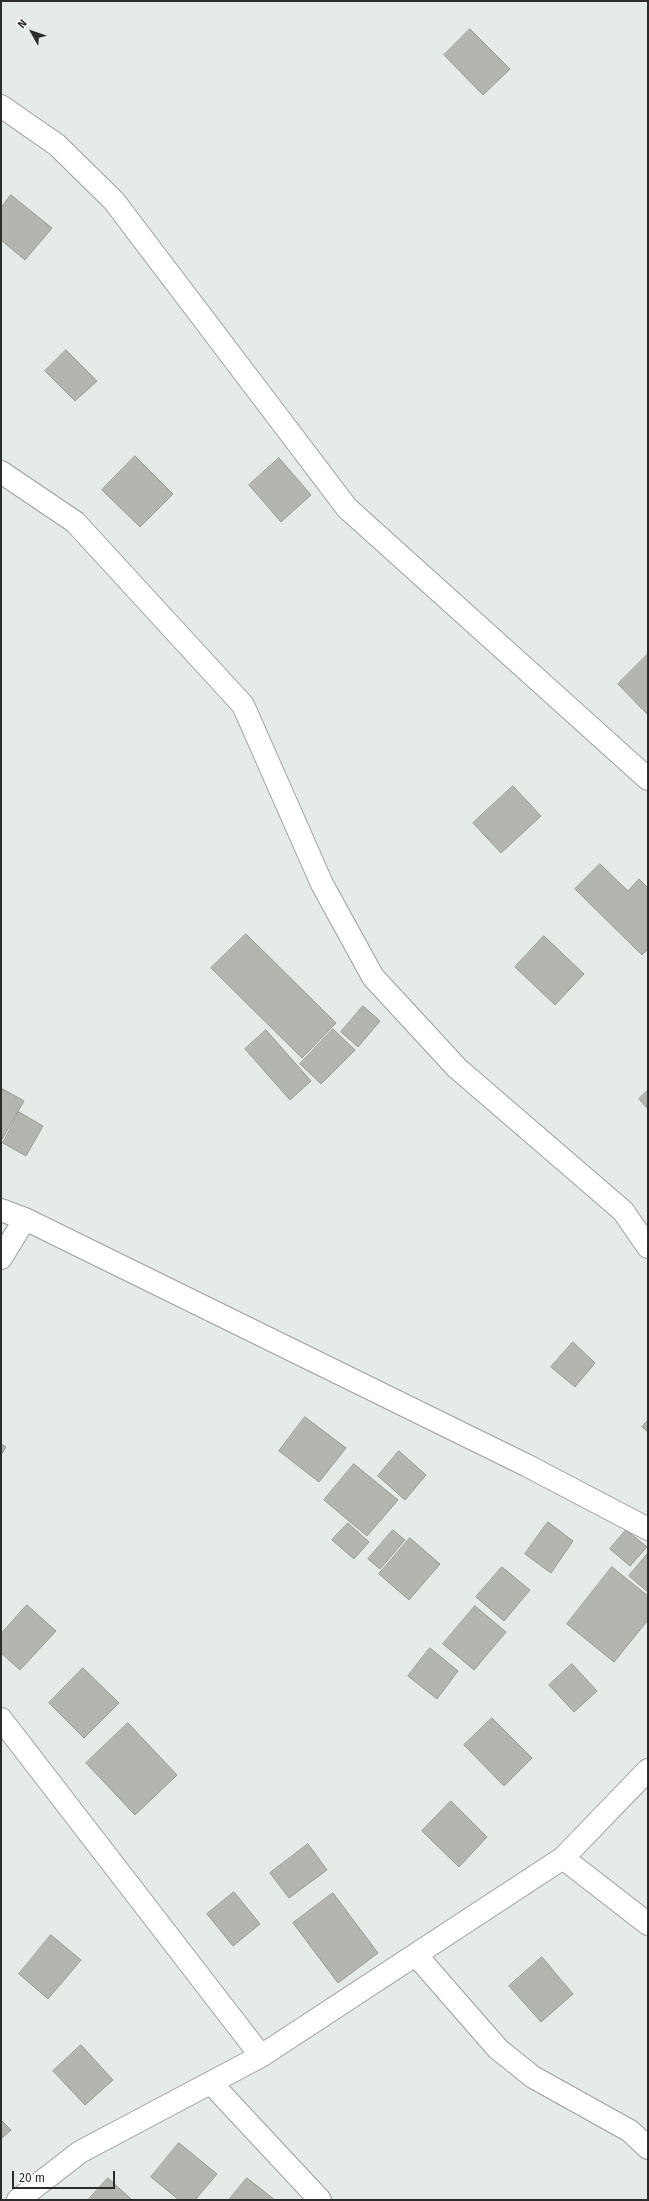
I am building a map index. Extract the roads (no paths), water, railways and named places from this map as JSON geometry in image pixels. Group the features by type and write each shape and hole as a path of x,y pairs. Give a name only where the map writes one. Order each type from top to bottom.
{"street":[{"path":"1,106 57,145 114,201 347,508 648,779"},
{"path":"1,472 75,522 243,705 322,884 373,977 457,1068 623,1211 648,1247"},
{"path":"1,1210 25,1219 528,1466 648,1529"},
{"path":"1,1258 25,1219"},
{"path":"1,1719 260,2056"},
{"path":"18,2200 80,2152 260,2056 563,1858 648,1770"},
{"path":"563,1858 648,1924"},
{"path":"416,1954 498,2049 533,2076 630,2131 648,2148"},
{"path":"211,2082 320,2200"}]}
